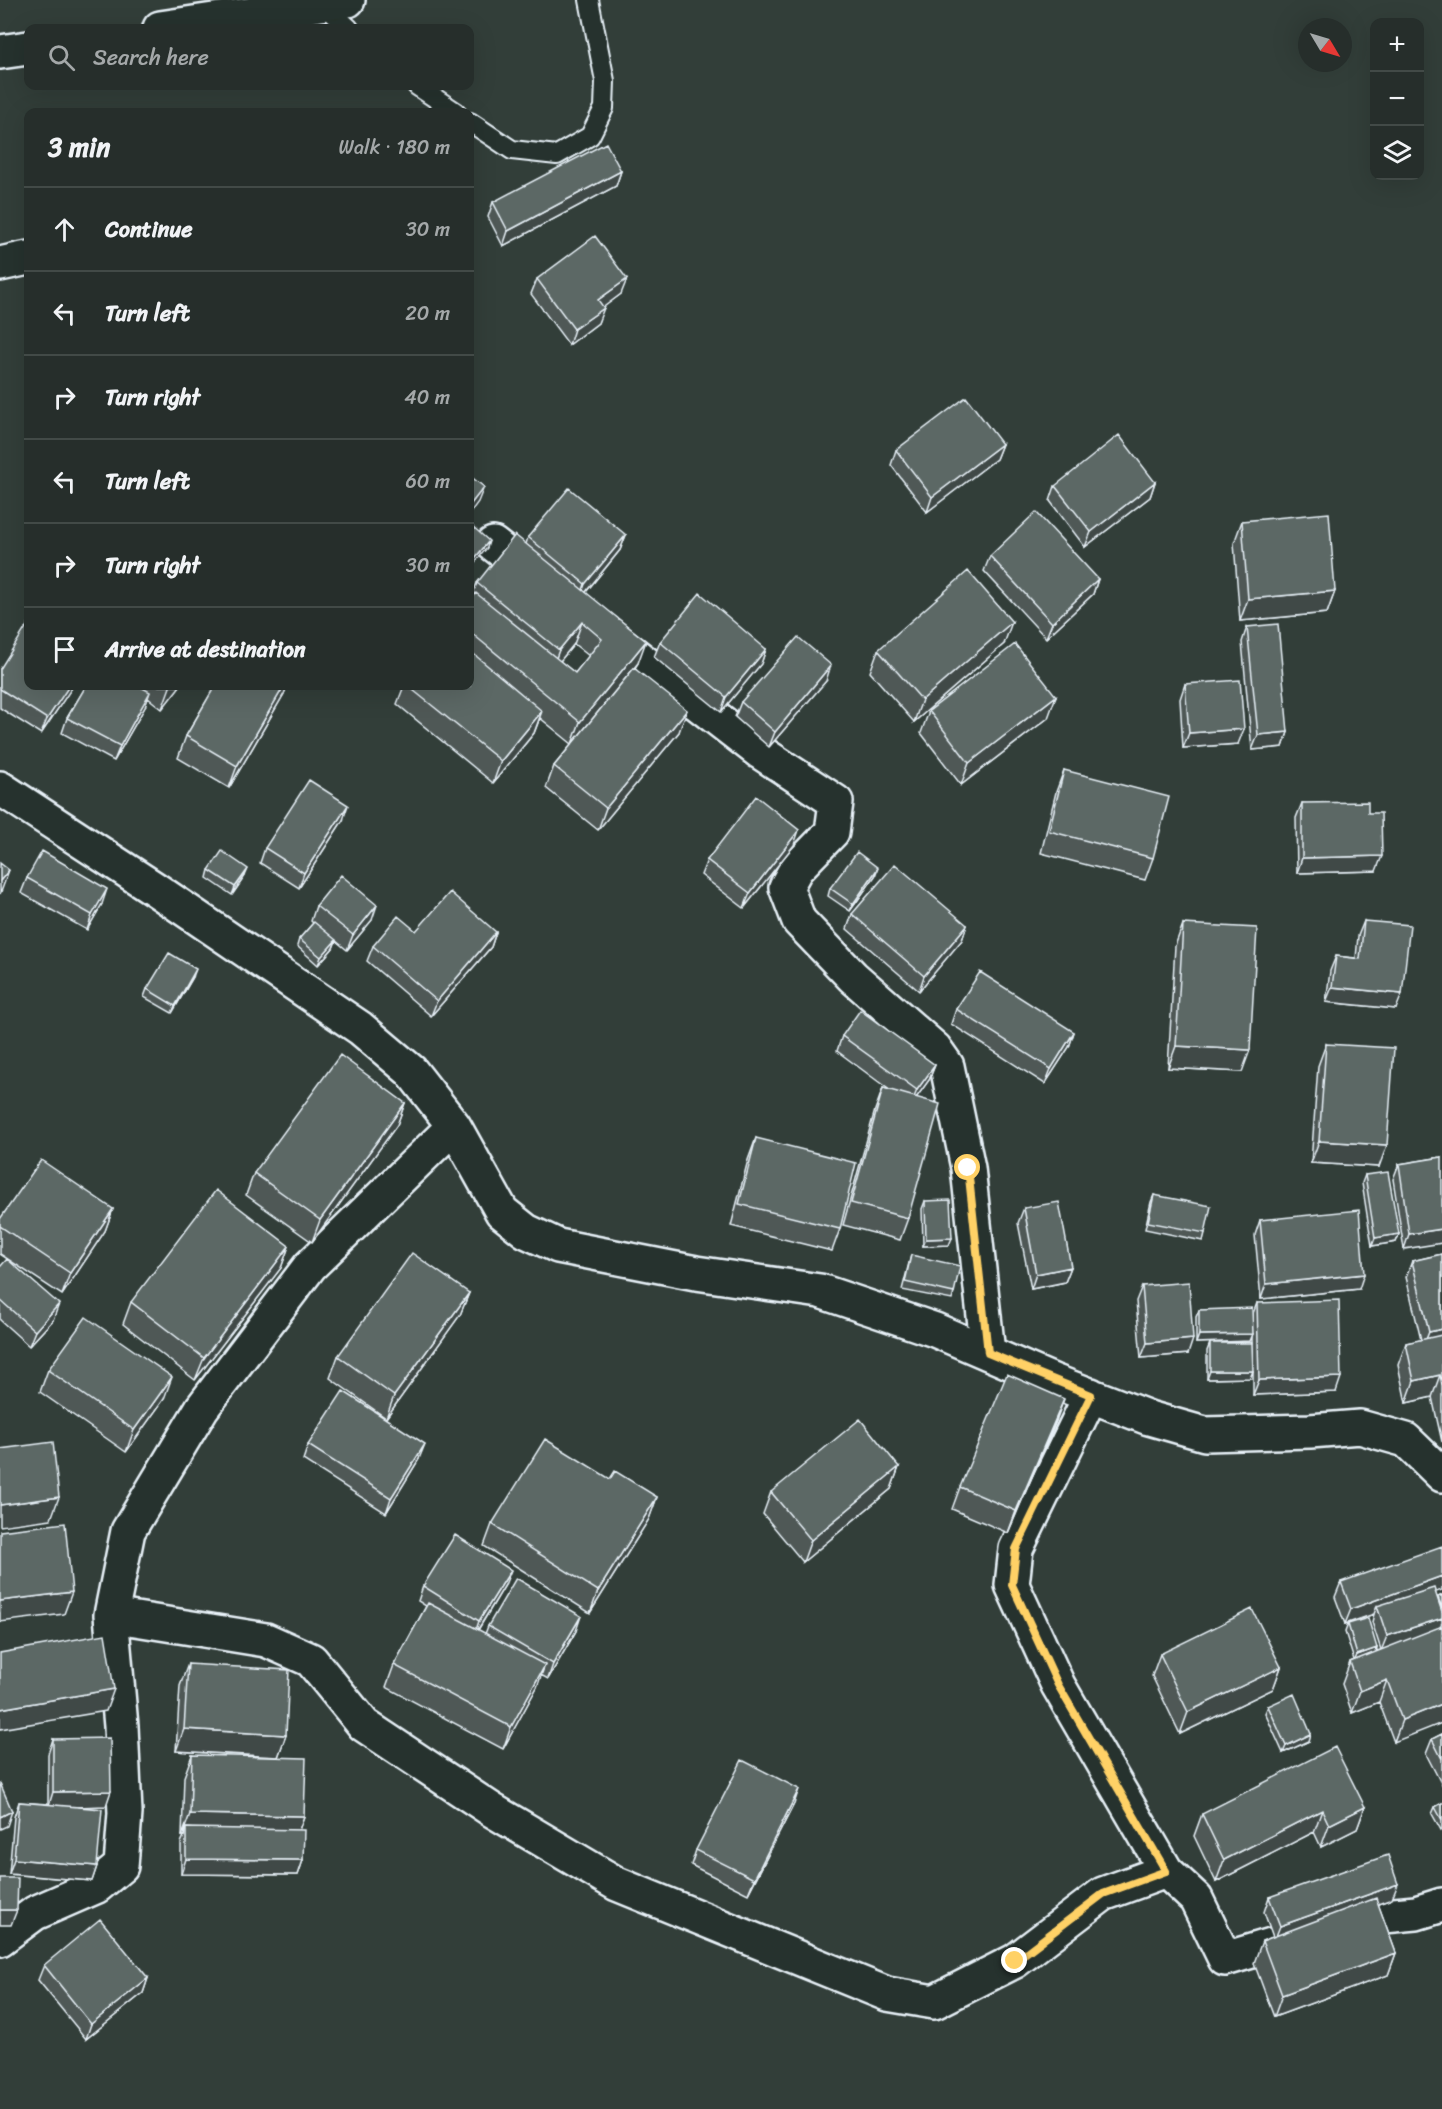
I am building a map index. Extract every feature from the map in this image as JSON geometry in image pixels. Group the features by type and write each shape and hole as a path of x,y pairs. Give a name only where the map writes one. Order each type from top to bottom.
{"main road":[{"path":"187,24 336,2"},
{"path":"0,52 24,49"},
{"path":"0,264 24,259"},
{"path":"493,544 760,752 836,802 832,832 796,869 786,887 799,921 853,977 935,1049 947,1066 968,1168 988,1353"},
{"path":"0,788 155,889 360,1028 411,1071 454,1126 502,1212 526,1231 558,1246 696,1273 820,1291 935,1330 1149,1418 1205,1434 1360,1427 1406,1440 1442,1475"},
{"path":"0,1939 35,1913 97,1886 121,1866 125,1813 122,1737 111,1615 128,1531 202,1408 310,1266 454,1126"},
{"path":"1091,1395 1016,1549 1012,1585 1058,1685 1166,1871 1196,1899 1225,1959 1362,1918 1416,1913 1442,1905"},
{"path":"111,1615 266,1640 311,1660 364,1725 492,1810 617,1884 887,1994 933,2002 1015,1961 1103,1894 1166,1871"}],"lane":[{"path":"474,125 512,150 557,155 590,136 604,108 605,81 589,0"},
{"path":"336,2 347,24"},
{"path":"423,90 450,108"}],"building":[{"path":"606,143 621,171 508,231 493,202"},
{"path":"595,236 627,279 598,300 604,308 574,329 537,279"},
{"path":"966,397 1002,444 932,497 896,450"},
{"path":"1119,435 1155,482 1091,532 1055,486"},
{"path":"474,479 484,487 474,500"},
{"path":"569,488 626,535 585,584 528,537"},
{"path":"1036,512 1098,579 1052,623 990,556"},
{"path":"1329,513 1335,591 1248,599 1242,521"},
{"path":"474,528 489,541 474,559"},
{"path":"515,535 646,641 580,722 474,635 474,596 476,593 575,673 602,639 582,622 559,650 477,583"},
{"path":"968,571 1012,622 922,700 878,650"},
{"path":"700,593 766,649 726,697 660,642"},
{"path":"1278,624 1288,732 1258,735 1247,627"},
{"path":"24,630 24,690 66,690 47,719 0,689 0,669"},
{"path":"798,637 831,665 775,732 741,702"},
{"path":"1015,644 1056,696 969,763 929,711"},
{"path":"474,654 542,711 501,761 413,690 474,690"},
{"path":"634,668 687,710 606,808 554,766"},
{"path":"1240,680 1244,729 1189,733 1185,684"},
{"path":"84,690 146,690 150,692 120,746 67,718"},
{"path":"213,690 282,690 237,766 186,736"},
{"path":"1064,770 1169,797 1153,858 1049,831"},
{"path":"309,780 348,805 304,873 265,848"},
{"path":"756,796 799,830 750,893 707,860"},
{"path":"1368,802 1368,813 1381,813 1382,856 1302,858 1302,803"},
{"path":"42,851 107,889 92,915 27,878"},
{"path":"222,851 248,869 235,887 209,870"},
{"path":"857,852 878,868 853,904 830,888"},
{"path":"0,863 9,870 0,881"},
{"path":"895,864 967,925 924,976 852,914"},
{"path":"341,875 377,905 353,935 316,906"},
{"path":"450,892 496,932 437,1001 373,946 398,916 416,931"},
{"path":"1364,921 1410,925 1402,994 1332,987 1336,956 1360,959"},
{"path":"314,922 336,940 321,957 299,939"},
{"path":"1183,924 1257,928 1250,1050 1176,1046"},
{"path":"169,953 196,969 175,1006 147,989"},
{"path":"980,972 1074,1032 1051,1069 956,1009"},
{"path":"860,1010 935,1065 917,1090 842,1036"},
{"path":"1326,1044 1394,1048 1387,1145 1319,1141"},
{"path":"340,1055 405,1103 320,1220 254,1173"},
{"path":"883,1088 940,1104 908,1218 851,1203"},
{"path":"756,1138 856,1163 840,1229 739,1204"},
{"path":"1442,1157 1442,1229 1409,1234 1399,1164"},
{"path":"41,1160 113,1209 70,1273 0,1226 0,1219"},
{"path":"1388,1172 1399,1234 1375,1238 1365,1175"},
{"path":"216,1190 289,1246 204,1358 131,1302"},
{"path":"1154,1195 1211,1206 1205,1233 1148,1222"},
{"path":"950,1200 952,1238 926,1239 925,1201"},
{"path":"1059,1202 1071,1267 1036,1274 1024,1208"},
{"path":"1359,1210 1364,1274 1266,1284 1260,1220"},
{"path":"412,1253 469,1293 394,1396 338,1356"},
{"path":"1442,1254 1442,1329 1429,1332 1412,1261"},
{"path":"911,1255 960,1266 954,1293 905,1282"},
{"path":"7,1259 59,1304 35,1331 0,1300 0,1267"},
{"path":"1189,1282 1193,1339 1147,1343 1142,1286"},
{"path":"1339,1300 1341,1377 1259,1380 1257,1303"},
{"path":"1252,1308 1253,1334 1199,1335 1199,1310"},
{"path":"86,1317 172,1377 134,1430 48,1370"},
{"path":"1442,1335 1442,1385 1440,1375 1414,1381 1406,1343"},
{"path":"1210,1343 1252,1343 1253,1371 1210,1371"},
{"path":"1007,1374 1064,1399 1016,1511 960,1487"},
{"path":"343,1391 425,1444 391,1498 308,1445"},
{"path":"860,1419 899,1467 811,1540 771,1492"},
{"path":"545,1439 610,1479 615,1471 657,1497 598,1591 492,1524"},
{"path":"53,1442 59,1497 0,1505 0,1449"},
{"path":"65,1523 72,1592 0,1601 0,1531"},
{"path":"455,1535 511,1570 479,1621 423,1586"},
{"path":"1442,1546 1442,1576 1351,1609 1341,1582"},
{"path":"516,1578 581,1616 553,1664 488,1626"},
{"path":"1434,1588 1442,1618 1387,1636 1377,1606"},
{"path":"1442,1595 1442,1608 1438,1597"},
{"path":"428,1603 545,1665 511,1727 394,1665"},
{"path":"1252,1609 1281,1667 1188,1712 1160,1654"},
{"path":"1368,1618 1377,1648 1357,1655 1348,1624"},
{"path":"1442,1626 1442,1704 1402,1720 1387,1680 1360,1691 1350,1662"},
{"path":"105,1634 114,1689 0,1709 0,1653"},
{"path":"188,1664 289,1670 286,1735 184,1729"},
{"path":"1294,1694 1311,1734 1286,1746 1268,1706"},
{"path":"1442,1734 1442,1759 1432,1739"},
{"path":"110,1738 111,1791 53,1792 53,1739"},
{"path":"1335,1747 1365,1807 1329,1825 1322,1810 1224,1860 1202,1814"},
{"path":"192,1755 306,1758 304,1816 190,1814"},
{"path":"742,1760 799,1789 754,1879 696,1850"},
{"path":"0,1783 12,1811 0,1817"},
{"path":"19,1802 102,1809 97,1866 14,1859"},
{"path":"1442,1803 1442,1820 1435,1807"},
{"path":"186,1828 304,1830 303,1860 186,1859"},
{"path":"1388,1855 1398,1884 1280,1926 1269,1897"},
{"path":"0,1878 18,1878 17,1910 0,1910"},
{"path":"1376,1898 1396,1953 1282,1995 1262,1941"},
{"path":"100,1919 148,1978 91,2024 44,1965"}],"route":[{"path":"968,1168 988,1353 1091,1395 1016,1549 1012,1585 1058,1685 1166,1871 1103,1894 1015,1961"}]}
